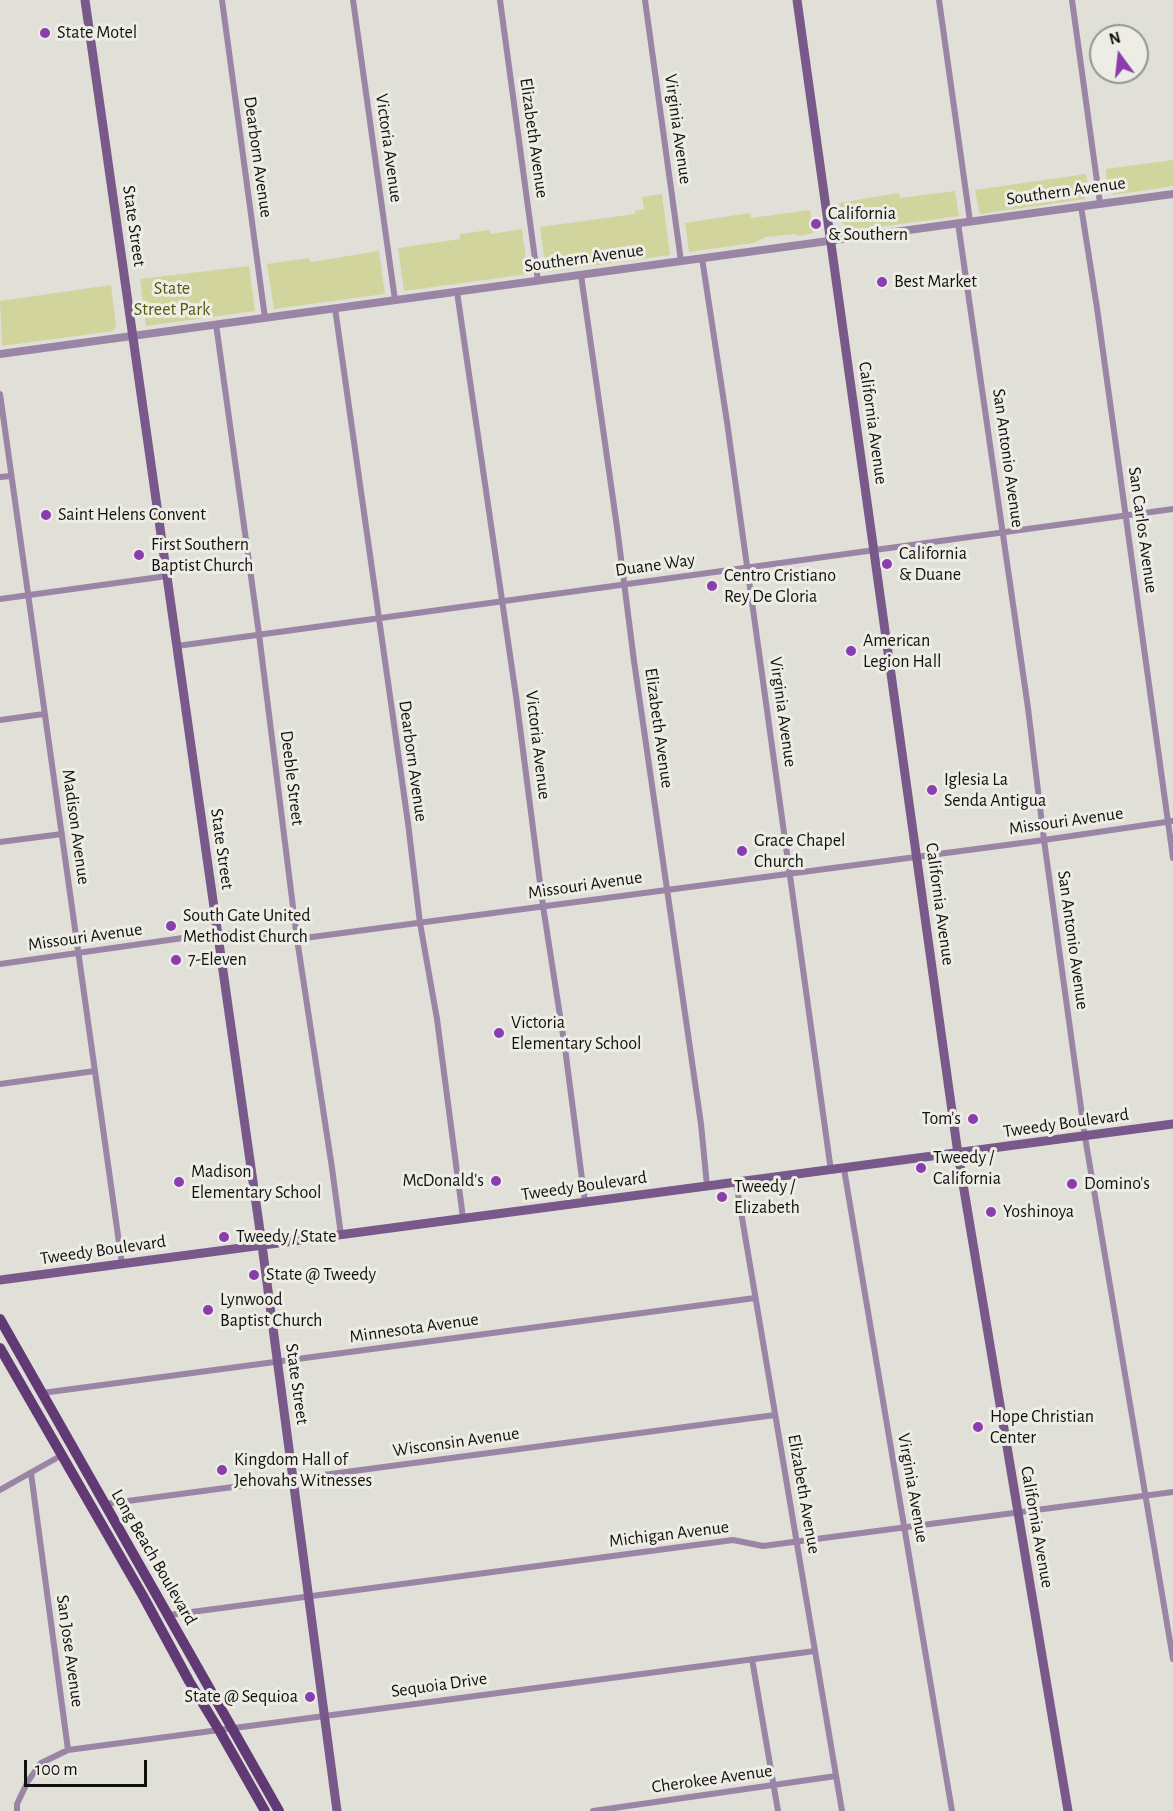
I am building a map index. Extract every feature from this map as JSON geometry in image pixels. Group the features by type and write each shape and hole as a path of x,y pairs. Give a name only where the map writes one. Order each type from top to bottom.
{"main road":[{"name":"State Street","path":"85,0 262,1245 337,1811"},
{"name":"California Avenue","path":"796,0 958,1154 1068,1811"},
{"name":"Tweedy Boulevard","path":"0,1281 1173,1125"},
{"name":"Long Beach Boulevard","path":"0,1319 279,1811"},
{"name":"Long Beach Boulevard","path":"0,1348 265,1811"},
{"path":"72,1473 81,1475 97,1502 105,1504"}],"street":[{"name":"Dearborn Avenue","path":"222,0 265,318"},
{"name":"Victoria Avenue","path":"353,0 395,300"},
{"name":"Elizabeth Avenue","path":"500,0 538,281"},
{"name":"Virginia Avenue","path":"645,0 681,261"},
{"path":"939,0 970,221"},
{"path":"1072,0 1100,203"},
{"name":"Southern Avenue","path":"0,354 1173,194"},
{"name":"San Carlos Avenue","path":"1081,206 1170,821 1173,858"},
{"name":"San Antonio Avenue","path":"958,223 1030,723 1085,1137 1173,1659"},
{"name":"Virginia Avenue","path":"702,258 727,418 831,1171"},
{"name":"Elizabeth Avenue","path":"581,275 701,1124 707,1186"},
{"name":"Victoria Avenue","path":"457,292 503,601 585,1203"},
{"name":"Dearborn Avenue","path":"335,308 420,923 434,1000 462,1218"},
{"name":"Deeble Street","path":"216,324 259,634 297,939 341,1235"},
{"name":"Madison Avenue","path":"0,394 122,1264"},
{"path":"0,477 11,476"},
{"name":"Duane Way","path":"177,646 1173,509"},
{"path":"0,599 167,576"},
{"path":"0,720 44,714"},
{"name":"Missouri Avenue","path":"0,964 218,933 297,939 1044,840 1170,821"},
{"path":"0,842 62,834"},
{"path":"0,1084 95,1071"},
{"name":"Virginia Avenue","path":"844,1169 952,1811"},
{"name":"Elizabeth Avenue","path":"736,1182 842,1811"},
{"name":"Minnesota Avenue","path":"41,1393 756,1298"},
{"name":"Wisconsin Avenue","path":"105,1504 775,1415"},
{"path":"0,1490 62,1455"},
{"name":"San Jose Avenue","path":"31,1473 68,1750"},
{"name":"Michigan Avenue","path":"169,1615 733,1540 763,1546 1173,1492"},
{"name":"Sequoia Drive","path":"68,1750 815,1651"},
{"path":"752,1659 778,1811"},
{"path":"17,1811 17,1804 28,1780 41,1764 68,1750"},
{"name":"Cherokee Avenue","path":"593,1811 836,1776"}],"green space":[{"path":"1173,160 1173,186 1113,195 1107,187 1106,169"},
{"path":"1086,174 1089,191 1085,199 980,214 975,190"},
{"path":"955,191 959,216 849,231 843,223 839,203 899,193 900,198"},
{"path":"662,194 670,255 546,272 540,227 635,214 635,211 644,209 642,197"},
{"path":"810,210 813,233 799,236 794,234 766,237 753,243 689,252 685,223 750,213 751,218"},
{"path":"522,229 528,274 404,291 398,248 460,239 460,234 489,230 491,234"},
{"path":"379,251 385,294 274,309 267,264 309,258 311,262"},
{"name":"State Street Park","path":"249,266 255,311 146,326 140,279"},
{"path":"111,285 116,326 113,331 2,346 0,301"}],"place":[{"name":"State Motel","path":"45,33"},
{"name":"California & Southern","path":"816,224"},
{"name":"Best Market","path":"882,282"},
{"name":"Saint Helens Convent","path":"46,515"},
{"name":"First Southern Baptist Church","path":"139,555"},
{"name":"California & Duane","path":"887,564"},
{"name":"Centro Cristiano Rey De Gloria","path":"712,586"},
{"name":"American Legion Hall","path":"851,651"},
{"name":"Iglesia La Senda Antigua","path":"932,790"},
{"name":"Grace Chapel Church","path":"742,851"},
{"name":"South Gate United Methodist Church","path":"171,926"},
{"name":"7-Eleven","path":"176,960"},
{"name":"Victoria Elementary School","path":"499,1033"},
{"name":"Tom's","path":"973,1119"},
{"name":"Tweedy / California","path":"921,1168"},
{"name":"McDonald's","path":"496,1181"},
{"name":"Madison Elementary School","path":"179,1182"},
{"name":"Domino's","path":"1072,1184"},
{"name":"Tweedy / Elizabeth","path":"722,1197"},
{"name":"Yoshinoya","path":"991,1212"},
{"name":"Tweedy / State","path":"224,1237"},
{"name":"State @ Tweedy","path":"254,1275"},
{"name":"Lynwood Baptist Church","path":"208,1310"},
{"name":"Hope Christian Center","path":"978,1427"},
{"name":"Kingdom Hall of Jehovahs Witnesses","path":"222,1470"},
{"name":"State @ Sequioa","path":"310,1697"}]}
